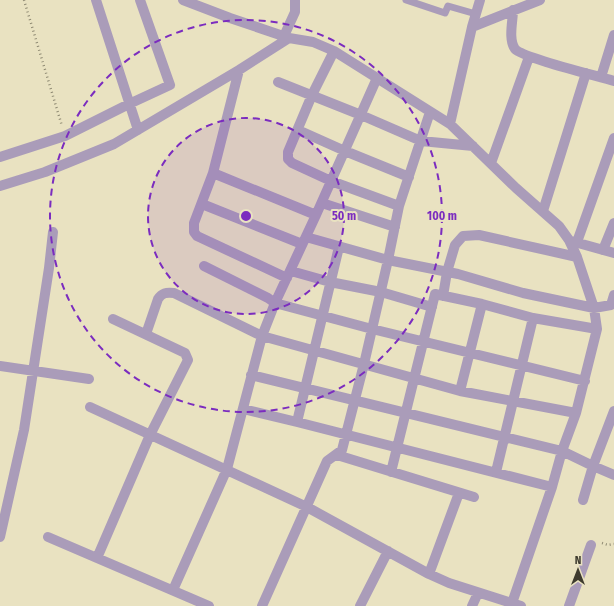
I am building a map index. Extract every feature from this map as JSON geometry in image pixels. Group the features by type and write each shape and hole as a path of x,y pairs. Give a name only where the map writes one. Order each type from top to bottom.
{"street":[{"path":"96,0 138,130"},
{"path":"0,157 65,136 170,85 140,0"},
{"path":"90,407 307,507 429,574 449,583 516,605 562,451 576,413 585,381 597,328 594,308 573,241 559,226 450,124 334,51 313,42 286,37 183,0"},
{"path":"0,186 52,170 114,144 239,70 286,37 295,12 295,0"},
{"path":"450,124 472,27 480,0"},
{"path":"472,27 540,0"},
{"path":"514,10 512,41 516,50 529,57 614,81"},
{"path":"601,77 614,34"},
{"path":"334,51 312,95 288,152 288,159 292,163 331,181 399,206"},
{"path":"491,163 529,57"},
{"path":"239,70 212,173 194,223 194,232 197,236 289,274 381,292 432,307"},
{"path":"543,211 586,73"},
{"path":"173,590 227,469 262,336 275,303 322,203 377,78"},
{"path":"278,82 421,141 473,146"},
{"path":"262,606 327,461 342,450 381,292 399,206 430,112"},
{"path":"298,130 344,151 409,177"},
{"path":"573,241 614,138"},
{"path":"212,173 316,215"},
{"path":"322,203 395,227"},
{"path":"202,204 304,241 339,247 388,260 458,274 523,293 594,308 611,305 614,295"},
{"path":"603,250 614,223"},
{"path":"0,537 24,430 49,268 53,232"},
{"path":"443,296 447,272 455,246 463,236 479,235 577,257"},
{"path":"573,241 614,253"},
{"path":"297,422 339,247"},
{"path":"204,266 275,303 585,381"},
{"path":"146,334 161,294 168,292 174,293 262,336 460,391 576,413"},
{"path":"391,472 435,294 482,304 533,318 597,328"},
{"path":"460,391 482,304"},
{"path":"496,472 533,318"},
{"path":"97,558 150,435 188,360 185,353 113,319"},
{"path":"0,366 89,379"},
{"path":"251,375 562,451 614,475"},
{"path":"242,409 552,487"},
{"path":"583,500 593,466 614,411"},
{"path":"337,455 474,497"},
{"path":"429,574 459,493"},
{"path":"48,537 209,606"},
{"path":"569,606 591,546"},
{"path":"360,606 388,551"},
{"path":"472,606 478,593"}],"lane":[{"path":"406,0 445,13 448,6 476,14"}],"path":[{"path":"24,0 65,136"},
{"path":"608,545 614,544"}]}
